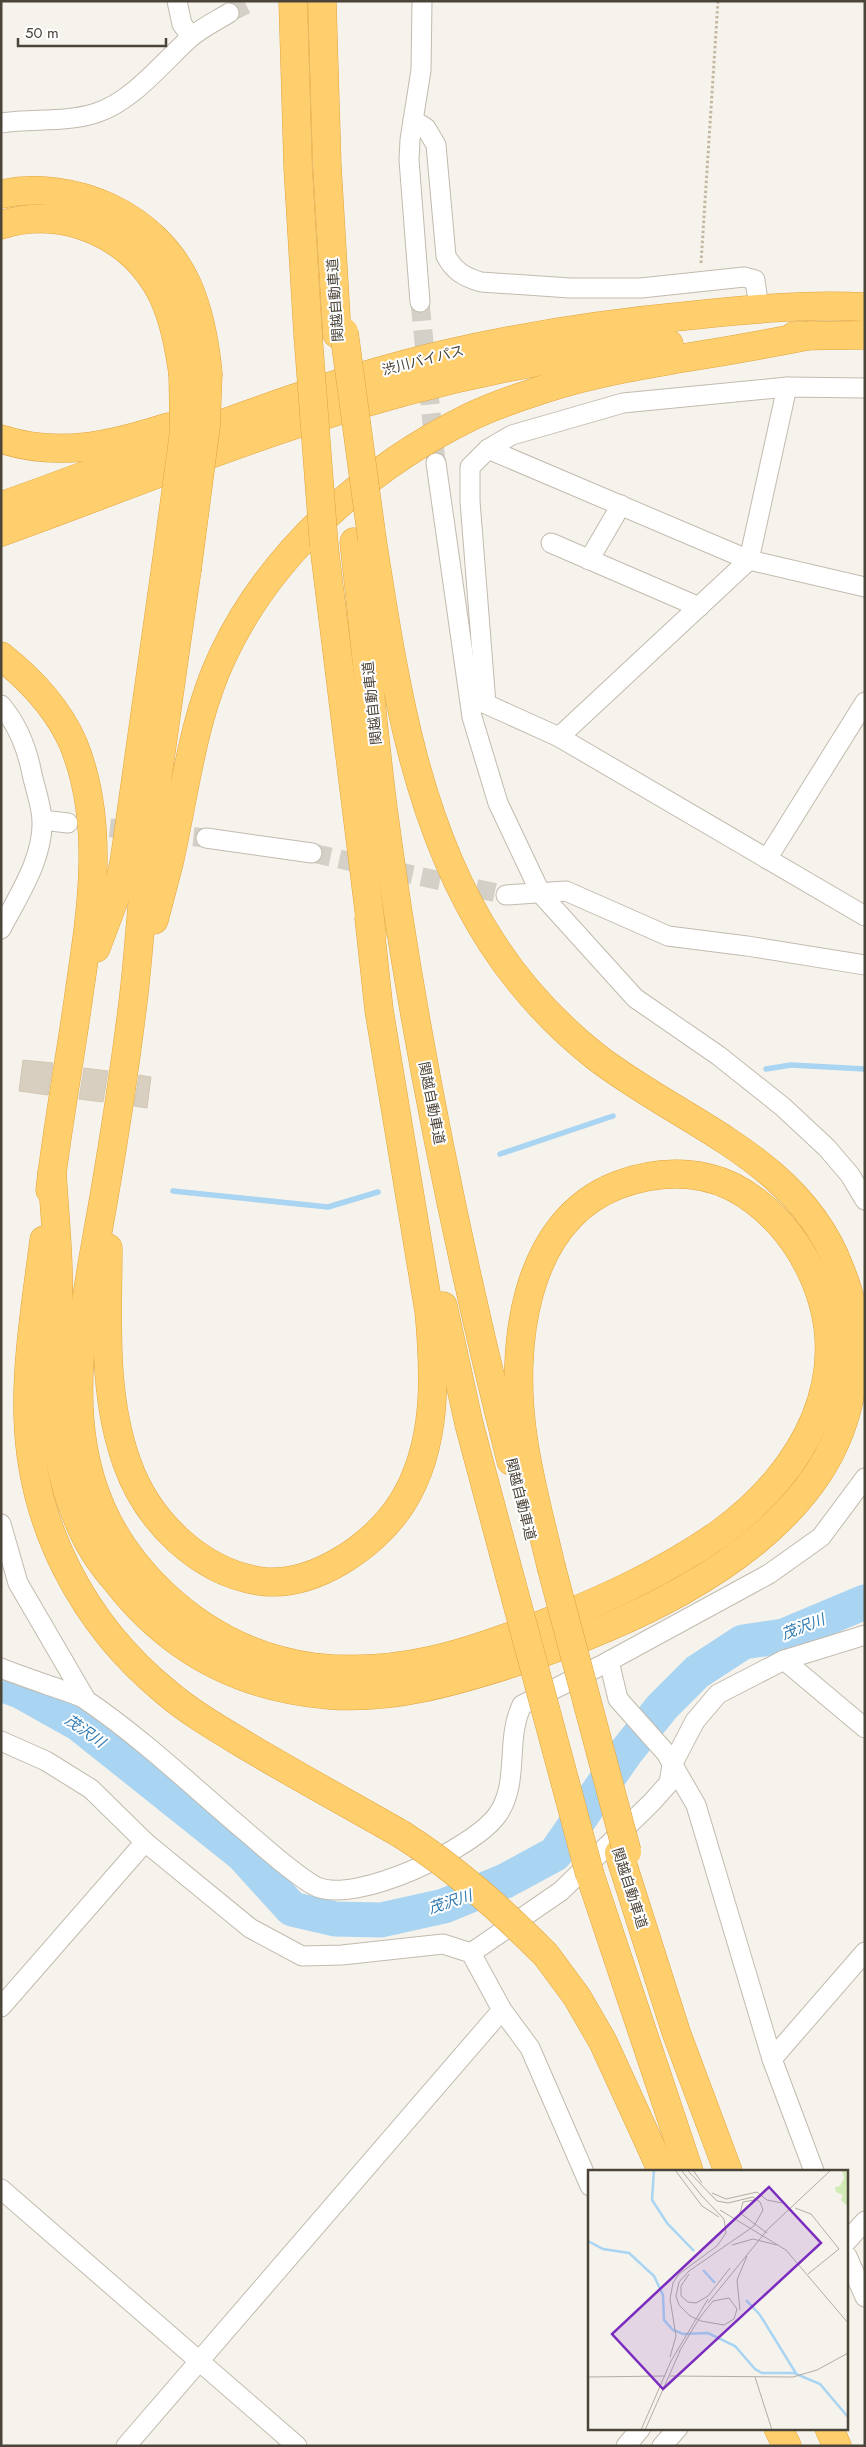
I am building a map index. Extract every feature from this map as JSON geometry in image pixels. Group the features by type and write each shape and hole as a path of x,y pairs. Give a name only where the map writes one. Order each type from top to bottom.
{"highway":[{"name":"関越自動車道","path":"292,1 298,168 308,336 324,546 369,918 397,1081 469,1424 511,1581 590,1875 689,2170"},
{"name":"関越自動車道","path":"322,1 332,260 363,540 383,808 426,1077 498,1410 545,1568 623,1853 676,2032 728,2170"},
{"path":"1,194 23,190 57,191 90,198 121,212 146,232 168,254 186,282 199,318 204,340 195,374 184,432 176,568 134,996 107,1179 82,1316 77,1405 83,1449 94,1489 107,1519 131,1559 155,1587 186,1615 215,1634 248,1651 285,1662 322,1668 363,1669 404,1666 480,1649 591,1605 683,1558 723,1531 754,1506 782,1476 802,1447 817,1414 827,1382 830,1349 827,1315 820,1289 806,1258 788,1232 767,1211 737,1189 708,1178 680,1174 644,1177 611,1188 584,1204 560,1228 544,1253 532,1284 524,1318 519,1390 523,1439 545,1568"},
{"path":"1,225 36,218 63,220 87,226 107,236 128,251 146,269 161,292 178,344 195,374"},
{"name":"渋川バイパス","path":"1,506 301,396 377,372 460,350 644,319 759,308 841,306 865,308"},
{"path":"134,996 169,864 203,705 223,654 246,615 272,576 306,536 341,502 422,444 470,417 512,400 558,384 603,373 812,335"},
{"name":"渋川バイパス","path":"1,532 304,422 447,382 581,354 738,338 865,335"},
{"path":"1,439 24,447 52,450 119,442 293,388 382,364 460,350"},
{"path":"52,1172 59,1278 53,1408 58,1451 69,1496 84,1535 104,1566 133,1602 176,1642 208,1662 244,1678 287,1689 328,1695 369,1696 408,1692 486,1672 547,1652 599,1631 697,1581 752,1542 793,1505 818,1473 837,1439 849,1404 855,1369 856,1332 849,1292 836,1257 816,1221 784,1186 750,1156 596,1056 557,1022 523,985 492,943 464,894 445,852 420,784 363,540"},
{"path":"81,981 108,919 124,863 176,568"},
{"path":"1,656 36,688 56,713 72,742 83,774 91,811 93,888 52,1172 37,1297 28,1416 32,1464 41,1509 56,1549 76,1588 101,1625 124,1652 166,1693 216,1728 274,1763 401,1834 430,1853 476,1888 546,1955 577,1998 603,2042 662,2170"},
{"path":"107,1179 109,1381 116,1429 127,1464 144,1499 166,1529 195,1555 225,1572 261,1581 294,1579 327,1569 354,1553 380,1532 402,1503 417,1471 427,1434 433,1398 433,1357 429,1311 379,1010 369,918"},
{"path":"779,2430 787,2446"},
{"path":"791,2430 798,2446"},
{"path":"830,2430 837,2446"}],"street":[{"path":"177,1 182,24 191,37"},
{"path":"420,302 409,160 421,70 422,1"},
{"path":"1,123 24,120 63,120 97,113 123,98 167,62 191,37 229,13"},
{"path":"413,120 426,128 436,146 446,256 453,268 469,278 481,282 640,288 700,280 744,277 755,280 759,308"},
{"path":"486,704 470,502 470,467 488,449 512,435 623,403 787,387 865,388"},
{"path":"559,737 749,560 787,387"},
{"path":"488,449 749,560 865,587"},
{"path":"436,463 472,717 498,803 541,894 635,998 719,1056 783,1107 827,1148 850,1175 865,1200"},
{"path":"589,560 621,505"},
{"path":"551,543 699,607"},
{"path":"767,859 865,702"},
{"path":"472,717 486,704"},
{"path":"486,704 559,737 865,916"},
{"path":"1,705 11,716 27,750 42,820 38,849 28,876 1,929"},
{"path":"42,820 68,823"},
{"path":"206,838 312,853"},
{"path":"506,895 566,892 668,936 747,946 865,965"},
{"path":"1,1668 85,1698 266,1848 316,1886 334,1891 364,1887 406,1873 453,1851 481,1833 498,1814 507,1795 512,1765 513,1732 522,1705 609,1661 769,1574 821,1537 865,1478"},
{"path":"1,1524 18,1583 85,1698"},
{"path":"471,1953 561,1891 669,1783 669,1759 695,1721 718,1694 784,1660 865,1636"},
{"path":"784,1660 865,1728"},
{"path":"609,1661 618,1699 630,1710 669,1759 696,1805 772,2059 814,2170"},
{"path":"1,1741 46,1761 91,1789 145,1842 250,1928 302,1956 342,1955 443,1944 471,1953 502,2010 530,2048 588,2181"},
{"path":"1,2007 145,1842"},
{"path":"772,2059 865,1952"},
{"path":"126,2446 502,2010"},
{"path":"1,2189 297,2446"},
{"path":"848,2239 865,2221"},
{"path":"848,2258 865,2297"},
{"path":"626,2446 639,2430"},
{"path":"662,2446 676,2430"}],"path":[{"path":"700,280 718,1"}],"building":[{"path":"23,1060 53,1063 48,1095 19,1091"},
{"path":"84,1068 108,1071 103,1102 79,1099"},
{"path":"139,1075 151,1077 147,1108 134,1106"}],"waterway":[{"path":"766,1069 791,1065 865,1069"},
{"path":"500,1154 613,1116"},
{"path":"173,1191 328,1207 378,1192"},
{"name":"茂沢川","path":"1,1684 20,1691 79,1724 242,1854 292,1909 335,1919 381,1920 444,1906 505,1881 555,1854 626,1752 662,1707 697,1672 743,1642 784,1636 865,1602"}],"tunnel":[{"path":"229,13 253,1"},
{"path":"420,302 436,463"},
{"path":"82,825 206,838"},
{"path":"312,853 506,895"}]}
